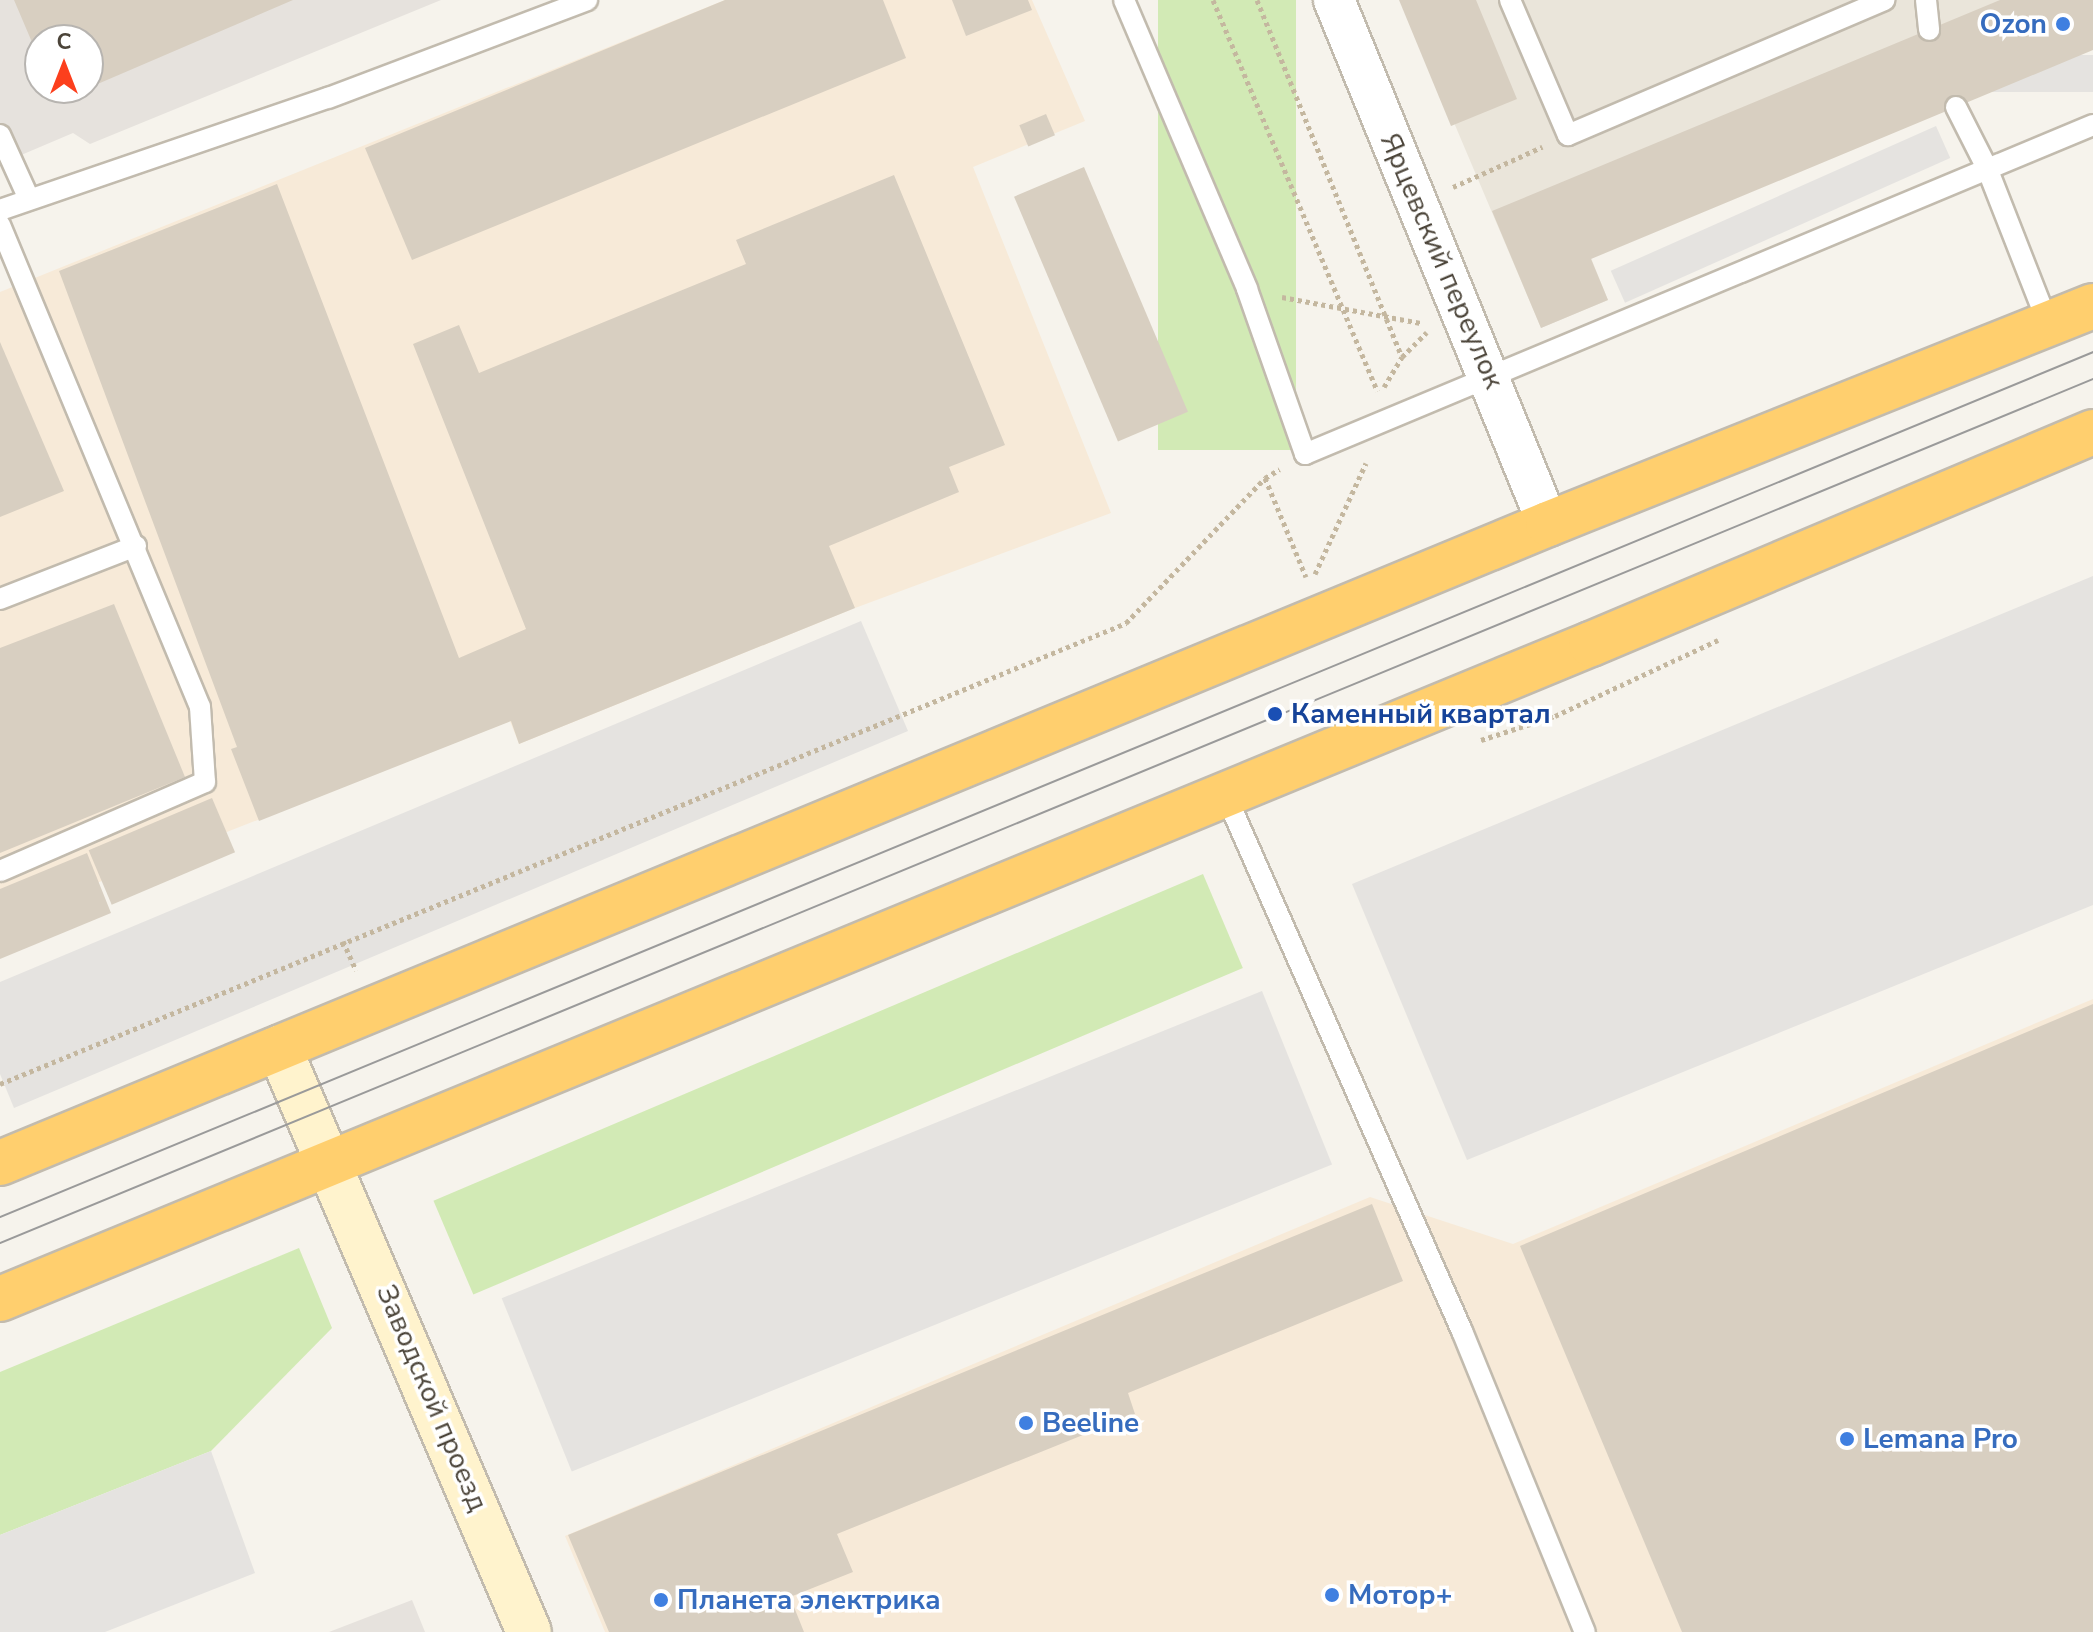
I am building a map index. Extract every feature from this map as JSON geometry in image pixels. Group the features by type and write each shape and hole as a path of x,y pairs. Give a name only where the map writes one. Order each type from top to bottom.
{"highway":[{"path":"0,1163 1548,524 2093,306"},
{"path":"0,1299 2090,443"}],"street":[{"name":"Ярцевский переулок","path":"1334,0 1491,377 1548,524"},
{"name":"Заводской проезд","path":"279,1048 529,1632"}],"lane":[{"path":"0,210 328,98 585,0"},
{"path":"1124,0 1247,289 1305,454 2093,125"},
{"path":"1510,0 1568,135 1884,0"},
{"path":"1926,0 1929,30"},
{"path":"1956,107 1987,168 2048,324"},
{"path":"0,135 29,199"},
{"path":"0,225 136,546 200,707 205,782 0,871"},
{"path":"0,599 136,546"},
{"path":"1226,796 1462,1331 1585,1632"}],"path":[{"path":"1213,0 1379,395"},
{"path":"1257,0 1402,357"},
{"path":"1457,202 1451,188 1568,135"},
{"path":"1247,289 1344,312 1434,325"},
{"path":"0,1084 1126,623 1265,478 1310,586"},
{"path":"343,941 356,971"}],"shaded area":[{"path":"0,0 441,0 90,144 73,133 0,164"},
{"path":"725,0 1032,0 1085,121 973,167 1111,513 855,608 519,744 510,721 0,921 0,292"},
{"path":"1402,0 2093,0 1591,258 1608,300 1541,328"},
{"path":"1968,55 2093,55 2093,92 1968,92"},
{"path":"1936,126 1950,158 1625,303 1611,271"},
{"path":"2093,576 2093,905 1467,1160 1352,884"},
{"path":"861,621 908,731 14,1108 0,1074 0,982"},
{"path":"1262,991 1332,1164 572,1472 502,1298"},
{"path":"2093,999 2093,1632 605,1632 565,1536 1370,1197 1513,1244"},
{"path":"211,1451 255,1573 105,1632 0,1632 0,1535"},
{"path":"412,1600 425,1632 329,1632"}],"green space":[{"path":"1158,0 1296,0 1296,450 1158,450"},
{"path":"1203,874 1243,968 473,1295 433,1201"},
{"path":"299,1248 332,1328 211,1451 0,1535 0,1372"}],"building":[{"path":"14,0 293,0 104,81 104,24 24,24"},
{"path":"725,0 883,0 906,58 412,260 365,148"},
{"path":"952,0 1028,0 1032,10 966,36"},
{"path":"1399,0 1476,0 1517,99 1451,126"},
{"path":"2000,0 2093,0 2093,50 1591,259 1608,300 1541,328 1492,211"},
{"path":"1046,114 1055,135 1028,147 1019,125"},
{"path":"1084,167 1188,412 1118,442 1014,197"},
{"path":"894,175 1005,445 949,467 959,492 829,546 855,608 519,744 511,721 259,821 231,749 237,747 59,271 277,184 459,658 526,629 413,344 459,325 479,373 746,264 736,240"},
{"path":"0,342 64,491 0,517"},
{"path":"114,604 185,777 0,853 0,648"},
{"path":"212,798 235,852 112,905 89,850"},
{"path":"87,853 111,913 0,959 0,889"},
{"name":"Lemana Pro","path":"2093,1004 2093,1632 1682,1632 1520,1246"},
{"path":"1372,1204 1403,1281 1128,1393 1135,1414 837,1534 853,1572 790,1597 804,1632 609,1632 568,1535"}],"tram line":[{"path":"0,1217 2093,352"},
{"path":"0,1243 2093,379"}],"place":[{"name":"Ozon","path":"2063,24"},
{"name":"Каменный квартал","path":"1275,714"},
{"name":"Beeline","path":"1026,1423"},
{"name":"Lemana Pro","path":"1847,1439"},
{"name":"Мотор+","path":"1332,1595"},
{"name":"Планета электрика","path":"661,1600"}]}
